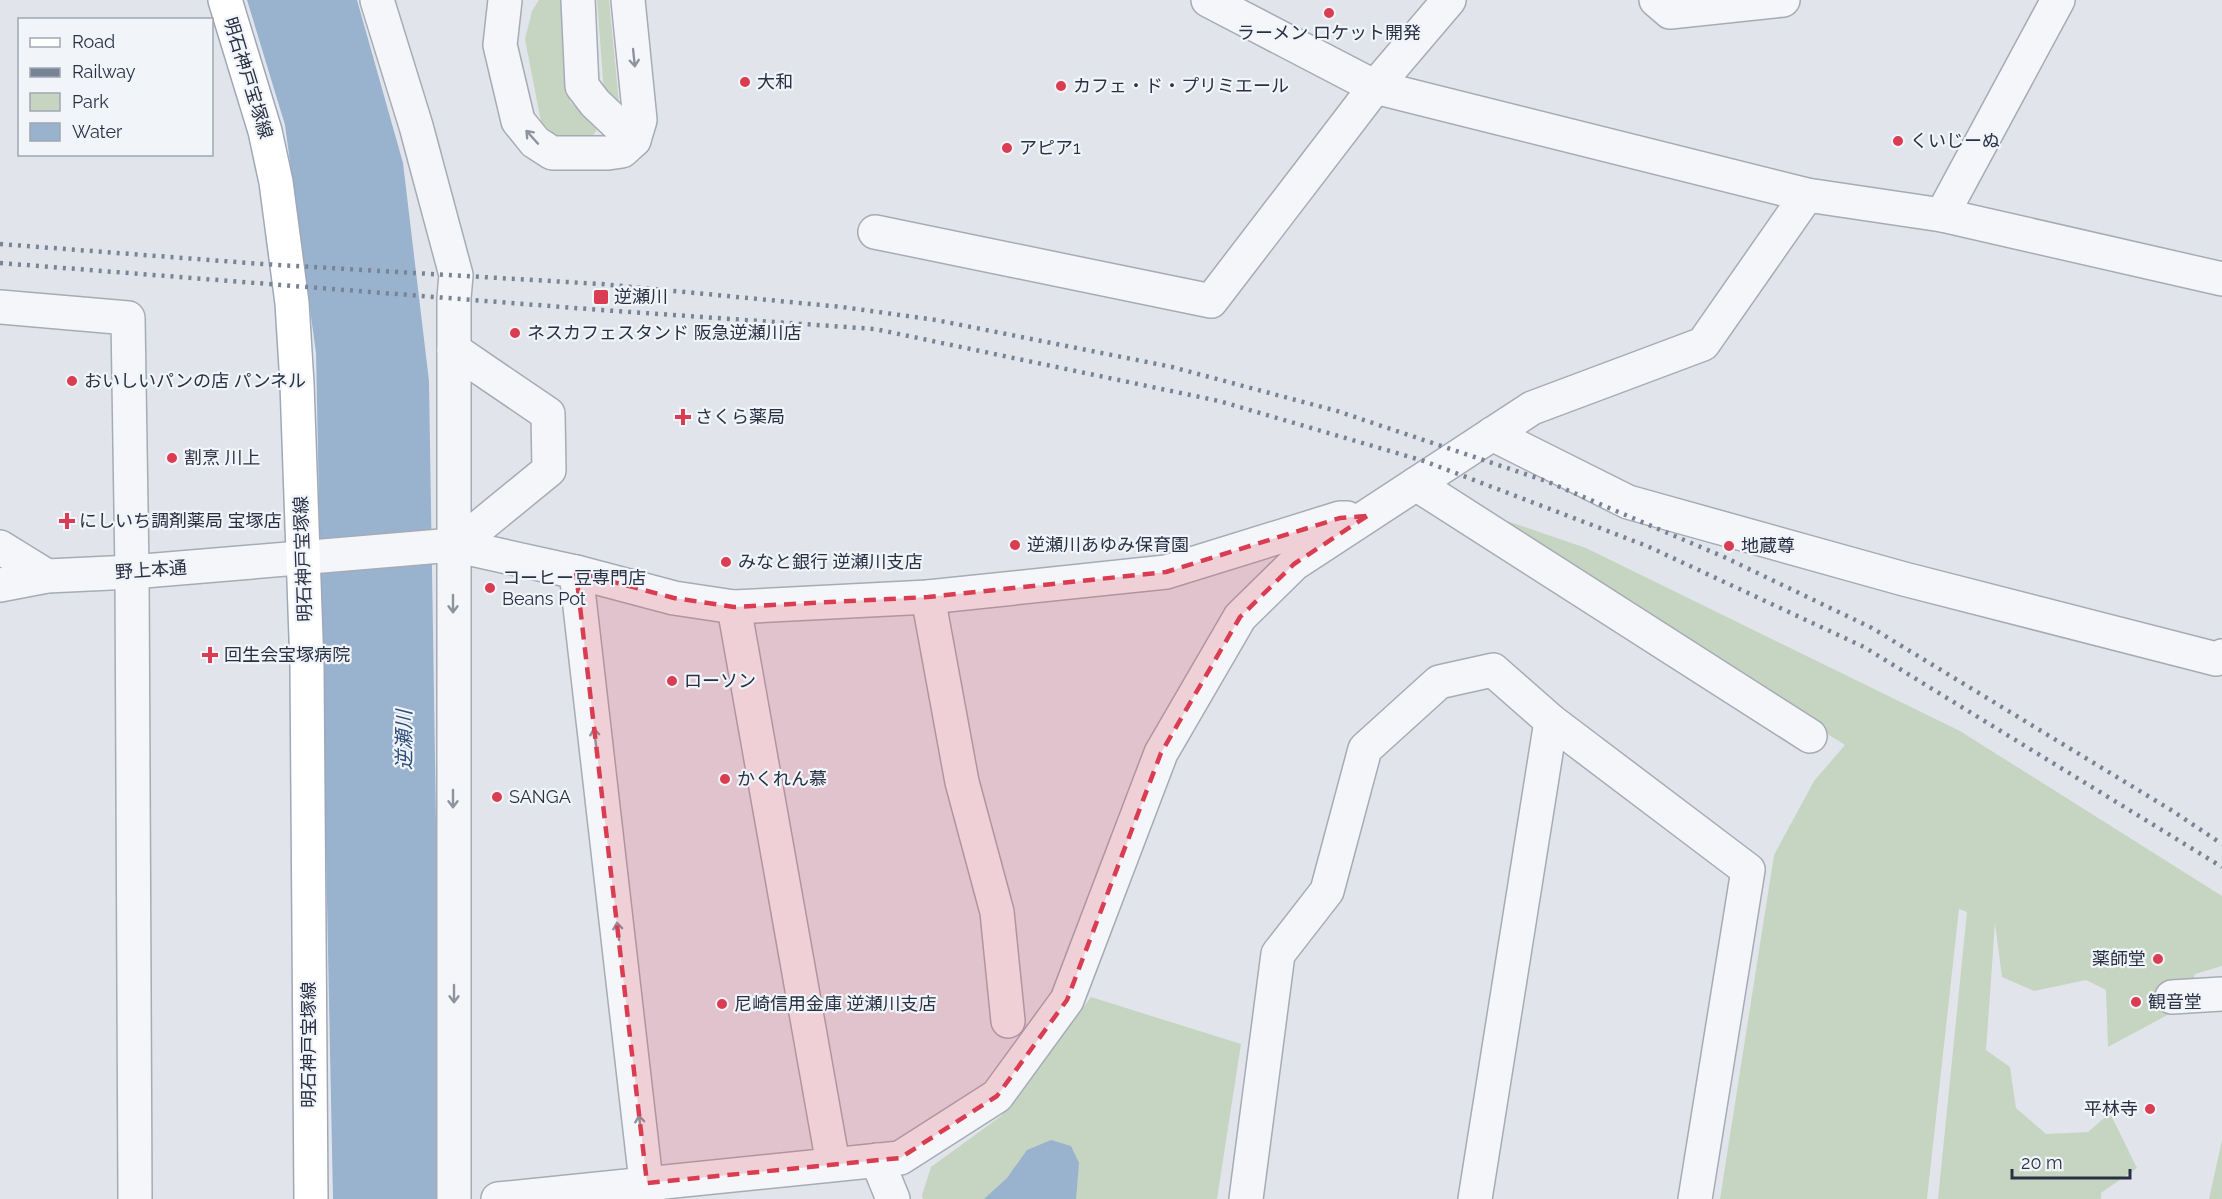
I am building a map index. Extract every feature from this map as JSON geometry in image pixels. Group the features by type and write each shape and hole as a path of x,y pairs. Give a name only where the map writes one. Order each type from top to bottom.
{"main road":[{"name":"明石神戸宝塚線","path":"225,0 262,120 276,182 292,303 312,558 308,666 311,1199"}],"street":[{"path":"377,0 416,126 456,275 454,350 442,546 454,1199"},
{"path":"505,0 500,45 518,121 535,142 552,153 622,151 634,140 640,120 628,0"},
{"path":"578,0 582,86 595,103 634,140"},
{"path":"1208,0 1374,87 1807,195 1942,215 2222,279"},
{"path":"875,232 1211,301 1374,87 1449,0"},
{"path":"1656,0 1670,12 1783,0"},
{"path":"1942,215 2058,0"},
{"path":"498,1199 648,1191 833,1164 900,1158 997,1096 1067,1000 1161,753 1240,617 1294,564 1532,408 1703,344 1807,195"},
{"path":"0,308 128,318 132,572 135,1199"},
{"path":"442,546 478,528 549,470 548,414 454,350"},
{"path":"1492,434 1628,502 1904,579 2216,659 2222,656"},
{"path":"1416,484 1810,736"},
{"path":"442,546 576,572 674,598 734,607 928,597 1166,572 1340,518 1367,516"},
{"name":"野上本通","path":"0,585 47,576 132,572 442,546"},
{"path":"0,547 47,576"},
{"path":"576,572 648,1191"},
{"path":"928,597 962,782 997,912 1008,1021"},
{"path":"734,607 833,1164"},
{"path":"1246,1199 1278,954 1328,891 1365,748 1439,682 1493,670 1551,721 1748,870 1695,1199"},
{"path":"1475,1199 1551,721"},
{"path":"2172,997 2222,994"},
{"path":"877,1160 892,1199"}],"highlighted area":[{"path":"1367,516 1294,564 1240,617 1161,753 1067,1000 997,1096 900,1158 647,1183 576,572 674,598 734,607 928,597 1166,572 1340,518"}],"green space":[{"path":"539,0 560,0 570,102 599,126 591,139 559,140 541,122 525,39 532,11"},
{"path":"597,0 609,0 619,103 604,93"},
{"path":"1507,521 1586,548 1960,731 2222,896 2222,966 2195,974 2186,1005 2108,1047 2106,990 2086,980 2034,991 2002,977 1995,923 1986,1050 2010,1067 2016,1108 2046,1134 2088,1132 2110,1113 2137,1168 2101,1193 2101,1199 1938,1199 1967,912 1959,909 1927,1199 1720,1199 1774,855 1814,781 1845,745 1508,532"},
{"path":"1091,997 1241,1044 1217,1199 923,1199 922,1195 931,1167 1001,1116"},
{"path":"2222,1140 2222,1199 2209,1199"}],"water":[{"path":"247,0 357,0 403,163 429,381 442,1199 333,1199 316,353 285,125"},
{"path":"1051,1140 1071,1146 1079,1163 1076,1199 984,1199 1007,1178 1027,1150"}],"railway":[{"path":"0,244 262,264 601,284 842,307 936,320 1172,367 1337,411 1546,481 1724,557 1872,628 2171,810 2222,844"},
{"path":"0,263 875,329 1219,401 1424,461 1647,546 1864,647 2222,867"}],"place":[{"name":"ラーメン ロケット開発","path":"1329,13"},
{"name":"大和","path":"745,82"},
{"name":"カフェ・ド・プリミエール","path":"1061,86"},
{"name":"くいじーぬ","path":"1898,141"},
{"name":"アピア1","path":"1007,148"},
{"name":"逆瀬川","path":"601,297"},
{"name":"ネスカフェスタンド 阪急逆瀬川店","path":"515,333"},
{"name":"おいしいパンの店 パンネル","path":"72,381"},
{"name":"さくら薬局","path":"683,417"},
{"name":"割烹 川上","path":"172,458"},
{"name":"にしいち調剤薬局 宝塚店","path":"67,521"},
{"name":"逆瀬川あゆみ保育園","path":"1015,545"},
{"name":"地蔵尊","path":"1729,546"},
{"name":"みなと銀行 逆瀬川支店","path":"726,562"},
{"name":"コーヒー豆専門店 Beans Pot","path":"490,588"},
{"name":"回生会宝塚病院","path":"210,655"},
{"name":"ローソン","path":"672,681"},
{"name":"かくれん慕","path":"725,779"},
{"name":"SANGA","path":"497,797"},
{"name":"薬師堂","path":"2158,959"},
{"name":"観音堂","path":"2136,1002"},
{"name":"尼崎信用金庫 逆瀬川支店","path":"722,1004"},
{"name":"平林寺","path":"2150,1109"}]}
